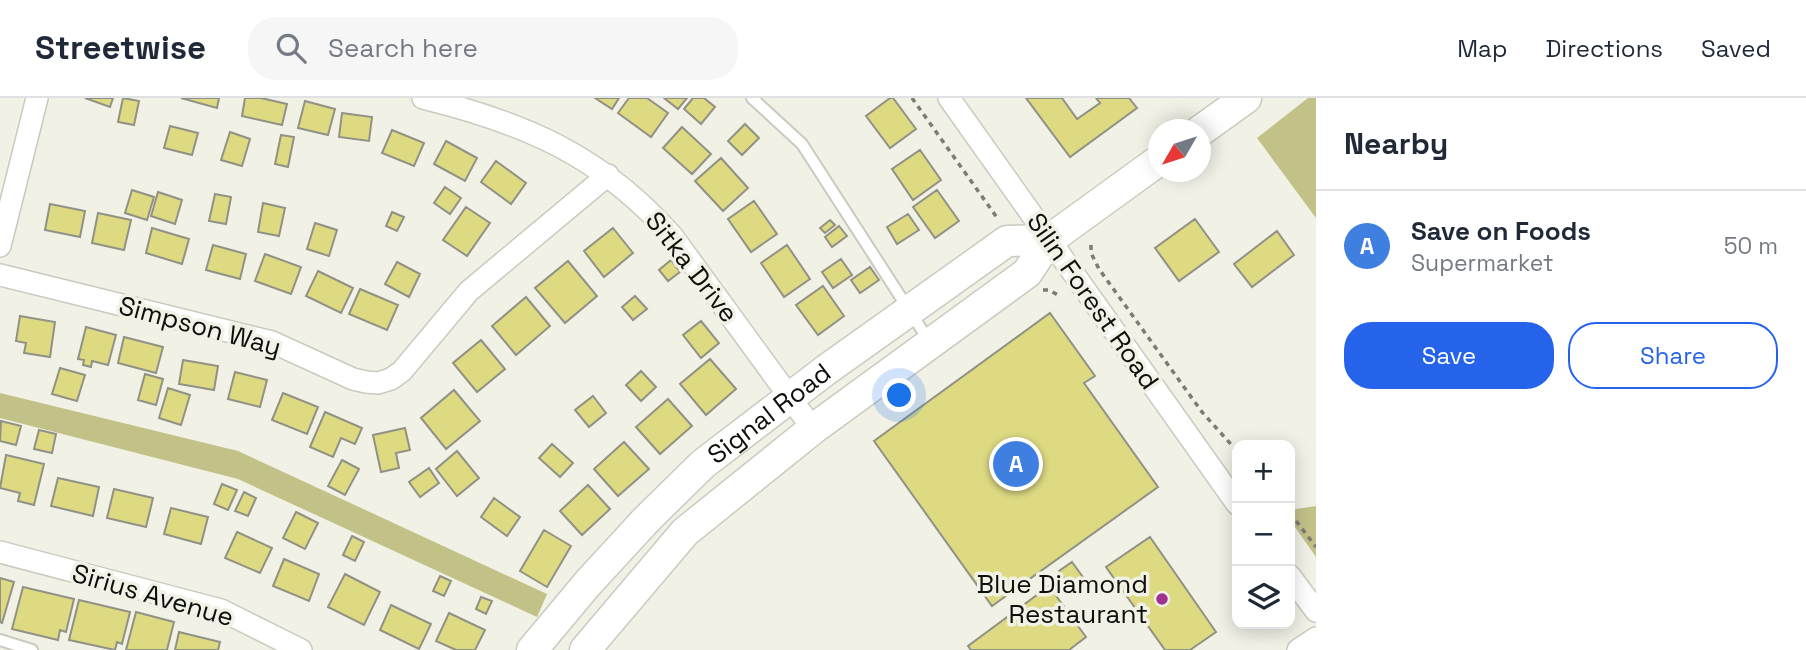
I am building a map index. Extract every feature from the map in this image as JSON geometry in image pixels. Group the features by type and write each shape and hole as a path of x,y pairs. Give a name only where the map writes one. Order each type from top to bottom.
{"street":[{"path":"0,246 37,98"},
{"name":"Sitka Drive","path":"423,98 493,116 522,127 552,141 608,175 651,212 673,237 813,429"},
{"name":"Silin Forest Road","path":"949,98 1236,503"},
{"path":"1211,123 1246,98"},
{"name":"Signal Road","path":"585,650 684,532 813,429 1027,273 1049,240 1148,168"},
{"name":"Simpson Way","path":"0,275 272,342 353,379 378,383 391,379 402,371 469,291 608,175"},
{"name":"Signal Road","path":"532,650 588,583 694,473 790,397 1007,241 1049,240"},
{"name":"Sirius Avenue","path":"0,552 221,610 262,641 301,650"},
{"path":"1295,583 1316,611"},
{"path":"1298,650 1316,638"}],"lane":[{"path":"752,98 802,144 930,342"},
{"path":"0,640 32,650"}],"path":[{"path":"912,98 1001,223"},
{"path":"1091,245 1091,253 1099,269 1189,394 1232,445"},
{"path":"1037,293 1049,290 1058,295"},
{"path":"1295,520 1316,547"}],"shaded area":[{"path":"1308,98 1316,98 1316,218 1257,138"},
{"path":"0,393 238,451 547,594 537,617 238,479 0,418"},
{"path":"1316,506 1316,557 1295,527 1295,509"}],"building":[{"path":"85,98 113,98 110,107"},
{"path":"123,98 139,101 134,125 118,122"},
{"path":"181,98 219,98 217,108"},
{"path":"245,98 261,98 287,104 282,125 242,116"},
{"path":"595,98 619,98 612,109"},
{"path":"629,98 647,98 668,113 651,137 618,113"},
{"path":"664,98 687,98 678,109"},
{"path":"693,98 704,98 715,107 701,124 684,109"},
{"path":"893,98 916,129 890,148 866,116"},
{"path":"1026,98 1062,98 1077,119 1100,103 1096,98 1129,98 1137,108 1070,157"},
{"path":"305,101 335,109 328,135 298,128"},
{"path":"342,113 372,117 369,141 339,137"},
{"path":"745,124 759,138 742,155 728,141"},
{"path":"170,126 198,133 192,155 164,148"},
{"path":"682,127 711,154 692,174 663,148"},
{"path":"392,130 424,143 414,166 382,153"},
{"path":"230,132 250,139 242,166 221,160"},
{"path":"281,135 294,137 288,167 275,164"},
{"path":"446,141 477,158 465,181 434,164"},
{"path":"920,150 941,180 913,200 892,169"},
{"path":"721,158 748,188 723,211 695,181"},
{"path":"496,161 526,183 511,204 481,182"},
{"path":"445,187 461,198 450,214 434,203"},
{"path":"132,190 154,197 147,220 125,213"},
{"path":"937,190 959,221 935,238 913,207"},
{"path":"158,192 182,200 175,224 151,216"},
{"path":"215,194 231,197 226,224 209,221"},
{"path":"754,201 777,234 751,252 728,219"},
{"path":"263,203 285,208 279,236 258,232"},
{"path":"50,204 85,211 80,237 45,230"},
{"path":"466,207 490,223 467,256 443,240"},
{"path":"392,212 404,217 397,231 386,226"},
{"path":"98,213 131,220 124,250 92,243"},
{"path":"908,214 919,230 897,244 887,227"},
{"path":"1195,219 1219,252 1179,281 1155,248"},
{"path":"830,220 835,225 825,233 820,228"},
{"path":"315,223 337,230 329,256 307,249"},
{"path":"839,226 847,236 832,247 825,237"},
{"path":"152,228 189,239 182,264 146,253"},
{"path":"613,228 633,253 604,277 584,251"},
{"path":"1277,231 1294,255 1252,287 1234,264"},
{"path":"213,245 246,254 240,279 206,270"},
{"path":"787,245 810,279 784,297 761,263"},
{"path":"265,254 301,267 291,294 255,281"},
{"path":"841,259 852,275 833,288 822,272"},
{"path":"671,260 680,272 668,281 659,270"},
{"path":"568,261 597,296 565,323 535,288"},
{"path":"397,262 420,274 409,297 385,284"},
{"path":"870,267 879,280 860,293 851,280"},
{"path":"318,271 353,288 341,313 306,296"},
{"path":"823,286 844,316 818,335 796,305"},
{"path":"360,289 398,305 387,330 349,314"},
{"path":"635,296 647,309 633,320 622,307"},
{"path":"526,297 550,326 516,355 492,326"},
{"path":"1050,313 1095,376 1084,383 1158,487 992,606 874,441"},
{"path":"20,316 55,322 50,357 24,353 26,343 16,341"},
{"path":"701,321 719,343 701,358 683,335"},
{"path":"86,327 116,335 108,365 92,361 91,367 83,365 84,360 78,359"},
{"path":"124,337 163,347 156,373 118,363"},
{"path":"481,340 505,369 477,392 453,363"},
{"path":"710,359 736,389 706,415 680,384"},
{"path":"183,360 218,366 214,390 179,384"},
{"path":"60,368 85,375 77,401 52,394"},
{"path":"641,371 656,387 641,401 626,385"},
{"path":"235,372 267,380 260,407 228,399"},
{"path":"145,374 163,379 156,405 138,400"},
{"path":"168,388 190,395 181,425 159,418"},
{"path":"454,390 480,421 446,449 421,418"},
{"path":"283,393 318,407 307,434 272,420"},
{"path":"593,396 606,413 589,427 575,410"},
{"path":"668,399 692,426 660,454 636,427"},
{"path":"325,412 362,428 355,444 341,438 333,457 310,447"},
{"path":"1,421 21,426 16,445 0,441"},
{"path":"405,428 410,450 396,453 399,468 381,472 373,435"},
{"path":"39,430 56,434 52,453 34,449"},
{"path":"624,442 649,469 618,496 594,469"},
{"path":"552,444 573,463 560,477 539,458"},
{"path":"457,451 479,478 457,496 436,469"},
{"path":"6,455 44,464 34,505 18,501 20,493 0,488"},
{"path":"342,460 359,469 345,495 328,486"},
{"path":"429,468 439,483 420,497 409,482"},
{"path":"58,478 99,487 93,516 51,506"},
{"path":"222,484 237,490 228,510 214,504"},
{"path":"588,485 610,509 582,535 560,511"},
{"path":"114,489 153,498 146,527 107,518"},
{"path":"244,492 256,498 248,516 235,511"},
{"path":"494,498 520,517 507,536 481,517"},
{"path":"171,508 208,517 201,544 164,534"},
{"path":"296,512 318,523 305,549 283,538"},
{"path":"544,530 571,546 547,587 520,571"},
{"path":"237,532 272,548 260,573 225,558"},
{"path":"352,536 364,542 355,561 343,555"},
{"name":"Blue Diamond Restaurant","path":"1150,537 1216,632 1190,650 1165,650 1106,567"},
{"path":"284,559 319,574 309,601 273,586"},
{"path":"1072,562 1085,580 1072,589 1059,571"},
{"path":"345,574 380,592 364,625 328,607"},
{"path":"440,576 451,581 444,596 433,591"},
{"path":"0,578 14,582 2,623 0,622"},
{"path":"1049,586 1086,637 1069,650 971,650 968,646"},
{"path":"23,587 74,599 66,632 60,630 58,640 12,629"},
{"path":"481,597 492,601 486,614 476,609"},
{"path":"79,600 130,612 122,644 117,642 115,650 69,640"},
{"path":"391,605 431,624 419,649 380,630"},
{"path":"136,612 174,622 167,650 126,650"},
{"path":"449,613 485,630 475,650 456,650 436,641"},
{"path":"179,632 220,642 218,650 175,650"}],"place":[{"name":"Save on Foods","path":"1016,464"},
{"name":"Blue Diamond Restaurant","path":"1162,599"}]}
